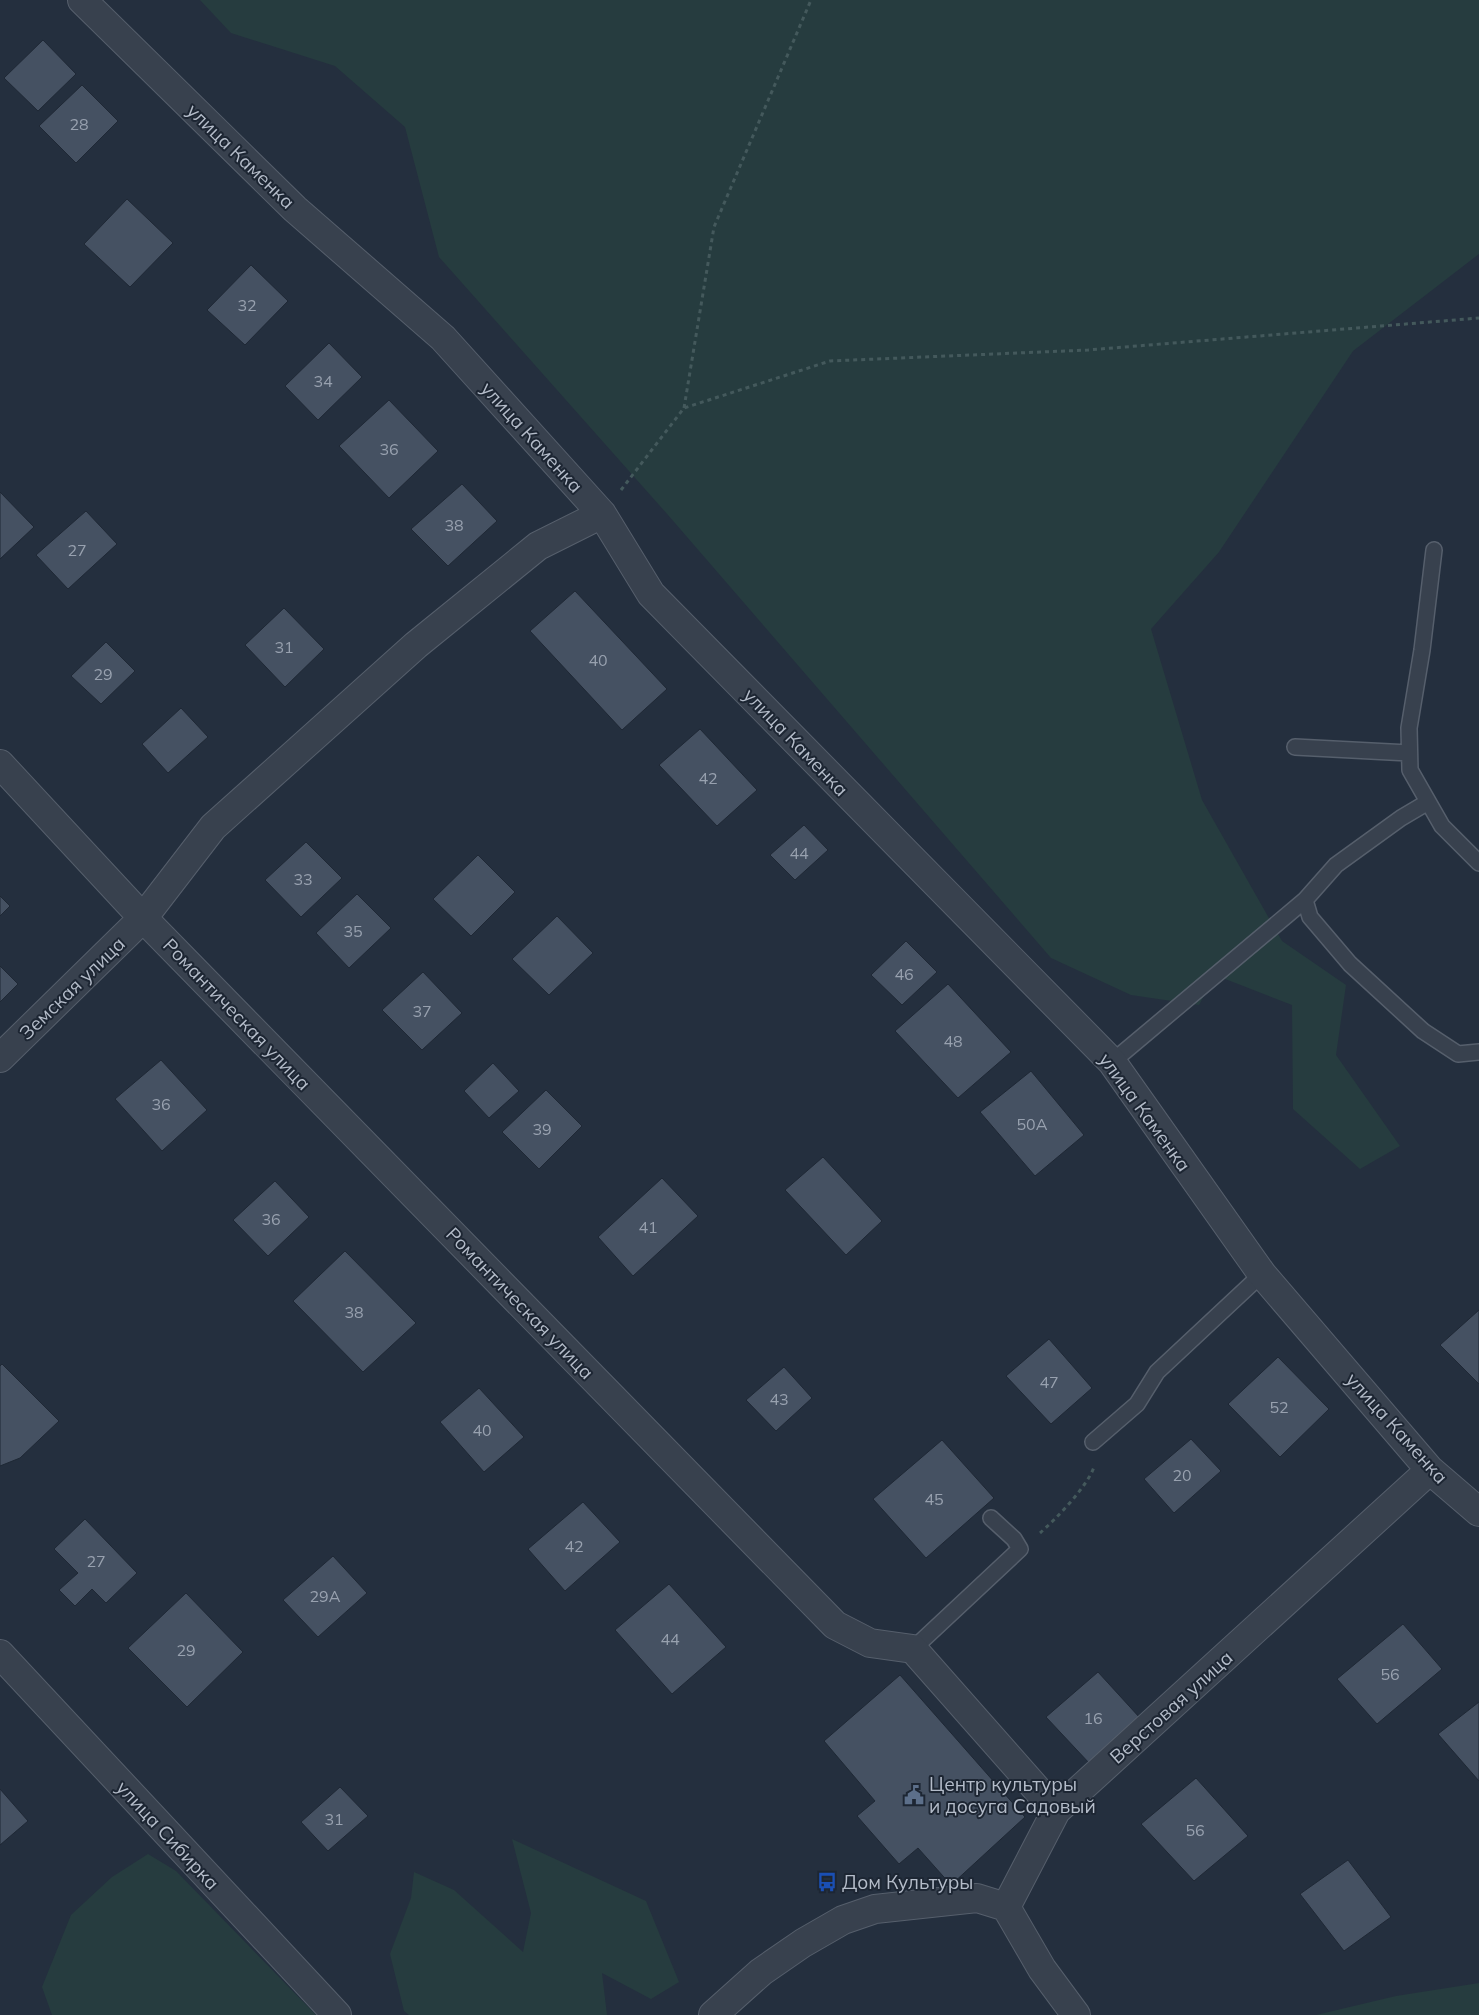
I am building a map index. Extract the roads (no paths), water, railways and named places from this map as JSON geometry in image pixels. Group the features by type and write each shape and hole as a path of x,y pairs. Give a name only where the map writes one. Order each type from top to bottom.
{"street":[{"name":"улица Каменка","path":"82,0 295,209 443,338 602,514 651,594 1112,1062 1262,1274 1430,1470 1479,1512"},
{"name":"Земская улица","path":"0,1058 144,918 213,827 416,645 538,546 602,514"},
{"name":"Романтическая улица","path":"0,764 144,918 835,1626 870,1643 913,1649"},
{"name":"Верстовая улица","path":"1006,1907 1056,1811 1430,1470"},
{"path":"913,1649 1056,1811"},
{"name":"улица Сибирка","path":"0,1654 337,2015"},
{"path":"713,2015 761,1972 803,1943 843,1920 875,1909 977,1898 1006,1907 1042,1969 1076,2015"}],"lane":[{"path":"1434,550 1422,650 1409,728 1410,770 1442,826 1479,863"},
{"path":"1295,747 1409,753"},
{"path":"1112,1062 1305,900 1336,865 1401,818 1428,802"},
{"path":"1305,900 1310,917 1350,964 1423,1031 1458,1054 1479,1052"},
{"path":"1093,1442 1137,1404 1157,1372 1262,1274"},
{"path":"913,1649 1020,1549 1014,1539 991,1518"}],"place":[{"name":"Центр культуры и досуга Садовый","path":"914,1795"},
{"name":"Дом Культуры","path":"827,1882"}]}
